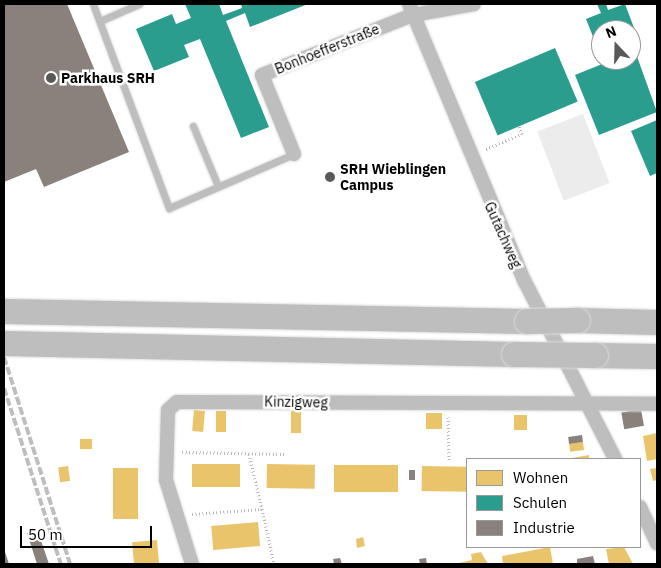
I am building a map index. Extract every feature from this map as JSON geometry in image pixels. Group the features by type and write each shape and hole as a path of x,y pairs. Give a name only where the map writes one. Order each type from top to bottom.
{"highway":[{"path":"10,312 657,322"},
{"path":"4,343 657,356"}],"street":[{"name":"Bonhoefferstraße","path":"294,154 262,75 411,9 474,4"},
{"name":"Gutachweg","path":"411,9 469,156 586,404 614,458"},
{"name":"Kinzigweg","path":"192,564 166,480 168,410 177,402 657,404"},
{"path":"641,509 657,543"}],"lane":[{"path":"93,4 169,208 294,154"},
{"path":"100,22 140,4"},
{"path":"193,126 218,186"}],"path":[{"path":"469,156 522,134 519,126"},
{"path":"448,404 449,460"},
{"path":"166,451 287,454"},
{"path":"249,454 274,564"},
{"path":"177,515 262,509"}],"shaded area":[{"path":"583,114 610,183 564,201 537,132"}],"building: Wohnen":[{"path":"194,410 205,411 203,432 192,431"},
{"path":"216,411 226,411 226,432 216,432"},
{"path":"291,411 301,411 301,433 291,433"},
{"path":"426,413 442,413 442,429 426,429"},
{"path":"514,415 527,415 527,430 514,430"},
{"path":"657,433 657,459 647,461 643,436"},
{"path":"80,439 92,439 92,449 80,449"},
{"path":"583,442 584,450 570,452 569,444"},
{"path":"589,455 589,458 572,458"},
{"path":"192,464 240,464 240,487 192,487"},
{"path":"267,464 315,465 315,489 267,488"},
{"path":"334,465 398,465 398,492 334,492"},
{"path":"68,466 70,481 60,482 58,467"},
{"path":"422,466 466,467 466,492 422,491"},
{"path":"113,468 138,468 138,519 113,519"},
{"path":"657,468 657,480 653,481 650,469"},
{"path":"258,522 260,546 213,550 211,526"},
{"path":"363,537 365,546 357,548 356,539"},
{"path":"157,540 159,564 134,564 132,542"},
{"path":"550,548 553,564 503,564 502,556"},
{"path":"625,548 633,564 609,564 606,549"},
{"path":"481,552 488,564 455,564 472,560 471,554"}],"building: Schulen":[{"path":"185,4 219,4 223,15 242,8 241,4 308,4 250,27 245,13 226,21 269,127 241,138 200,39 184,45 189,57 154,71 136,29 172,14 176,24 191,18"},
{"path":"597,4 606,4 608,10 625,4 631,20 591,20 591,32 586,19 601,13"},
{"path":"555,48 578,101 498,135 475,82"},
{"path":"641,68 657,112 599,135 575,75 591,69 641,70"},
{"path":"657,120 657,173 650,176 631,131"}],"building: Industrie":[{"name":"Parkhaus SRH","path":"4,4 67,4 129,152 44,187 36,169 4,182"},
{"path":"641,409 644,426 624,429 621,412"},
{"path":"582,435 583,442 569,444 568,437"},
{"path":"409,470 415,470 415,480 409,480"},
{"path":"37,529 49,564 37,564 27,533"},
{"path":"4,549 9,564 4,564"},
{"path":"593,556 595,564 577,564 577,559"},
{"path":"340,558 342,564 334,564 333,559"},
{"path":"426,558 427,564 420,564 419,559"}],"railway":[{"path":"4,357 70,564"},
{"path":"4,388 61,564"}],"place":[{"name":"Parkhaus SRH","path":"51,78"},
{"name":"SRH Wieblingen Campus","path":"330,177"}]}
